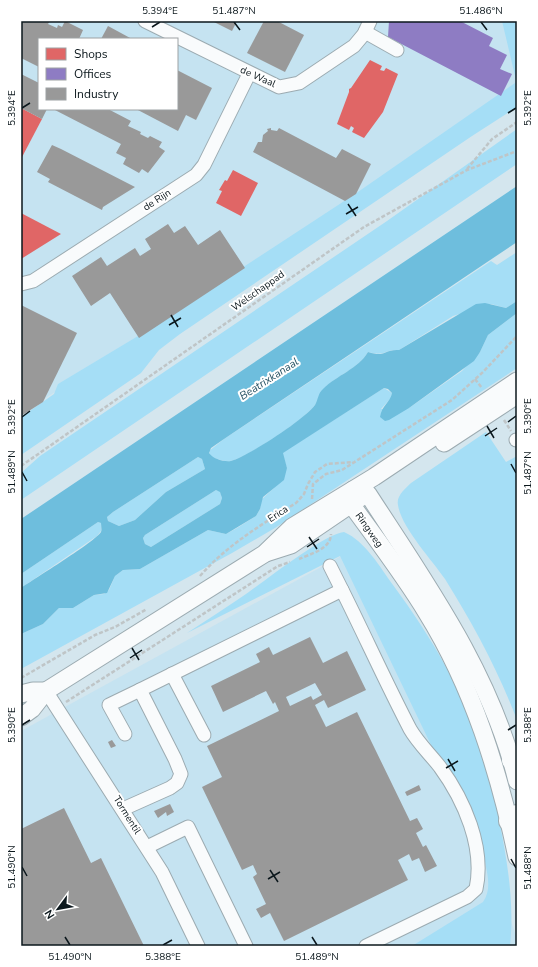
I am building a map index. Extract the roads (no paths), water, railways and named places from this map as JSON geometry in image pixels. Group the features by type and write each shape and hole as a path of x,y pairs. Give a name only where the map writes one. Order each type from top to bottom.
{"main road":[{"name":"Erica","path":"357,496 517,381"},
{"name":"Erica","path":"21,717 32,710 46,691 264,554 292,527 357,496 517,395"},
{"name":"Ringweg","path":"357,496 439,604 464,647 485,686 514,762 517,781"},
{"name":"Ringweg","path":"357,496 427,612 458,670 486,740 514,819 517,856"},
{"name":"Erica","path":"21,694 33,691 46,691"}],"street":[{"name":"de Waal","path":"144,21 178,38"},
{"name":"de Waal","path":"178,38 278,88 298,83 354,46 368,26 397,50"},
{"name":"de Rijn","path":"21,284 33,282 196,175 204,165 249,74"},
{"path":"330,566 411,729 439,766 465,811 471,829 478,867 476,889 467,898 366,946"},
{"path":"125,734 110,705 342,590"},
{"path":"172,674 204,735"},
{"path":"123,809 170,788 177,783 181,774 140,690"},
{"name":"Tormentil","path":"46,691 162,872 198,946"},
{"path":"147,847 188,827 246,946"}],"water":[{"name":"Beatrixkanaal","path":"517,186 517,242 224,439 211,448 209,453 219,460 231,461 262,445 300,419 315,405 321,391 359,363 368,352 382,354 399,350 476,304 485,303 506,308 517,301 517,313 488,335 474,361 409,408 389,420 385,421 380,417 382,410 390,399 392,393 388,389 384,388 283,453 287,468 284,480 263,497 260,509 256,516 226,534 208,530 140,569 123,570 115,576 107,593 94,595 73,608 59,608 43,624 21,634 21,588 97,537 101,532 101,523 98,522 21,574 21,519","holes":["198,457 202,459 205,469 166,492 135,520 119,526 108,521 107,517 113,512","216,490 220,492 222,498 220,504 151,547 145,544 143,538 145,535"]}]}
